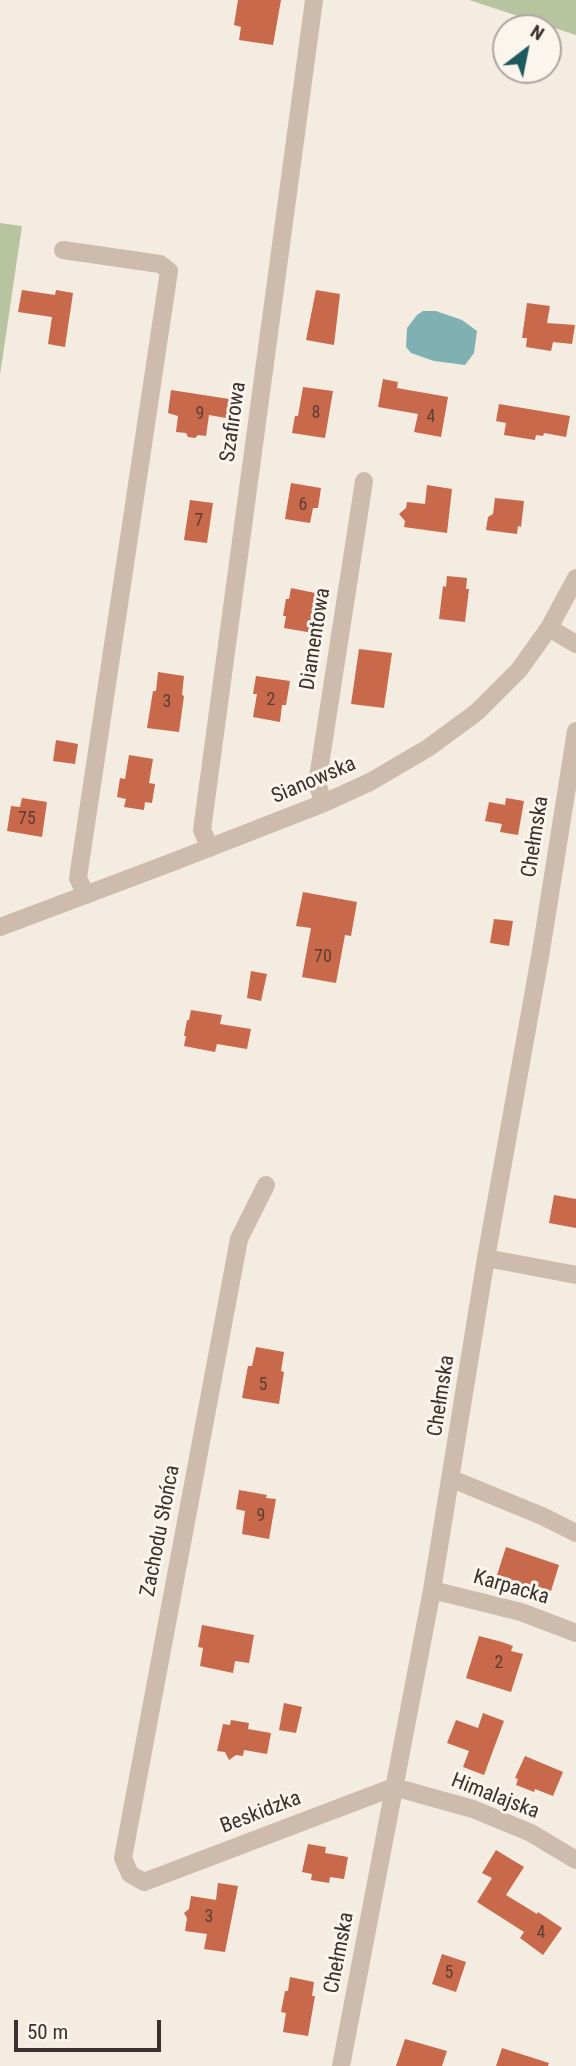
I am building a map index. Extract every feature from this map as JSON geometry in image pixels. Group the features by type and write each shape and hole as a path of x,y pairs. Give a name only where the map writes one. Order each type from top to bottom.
{"street":[{"name":"Szafirowa","path":"209,848 202,830 314,0"},
{"path":"63,250 160,264 169,271 78,878 86,895"},
{"name":"Diamentowa","path":"324,803 317,784 364,481"},
{"name":"Sianowska","path":"0,927 324,803 370,782 428,748 477,712 519,670 549,628 576,578"},
{"path":"549,628 576,644"},
{"name":"Chełmska","path":"341,2066 452,1479 486,1258 541,951 576,731"},
{"name":"Zachodu Słońca","path":"144,1882 130,1874 123,1858 239,1239 266,1185"},
{"path":"486,1258 576,1275"},
{"path":"452,1479 576,1533"},
{"name":"Karpacka","path":"432,1591 520,1612 576,1633"},
{"name":"Beskidzka","path":"144,1882 394,1787"},
{"name":"Himalajska","path":"394,1787 473,1809 531,1833 576,1860"}],"green space":[{"path":"469,0 576,0 576,35 562,30 562,14 512,14"},
{"path":"0,223 22,226 0,375"}],"water":[{"path":"423,311 436,311 462,320 477,331 474,353 465,365 434,361 411,353 406,347 407,328"}],"building":[{"path":"238,0 281,0 273,45 239,40 241,27 234,25"},
{"path":"22,290 55,295 56,290 73,293 65,347 48,344 52,317 18,312"},
{"path":"316,290 340,294 334,345 306,340"},
{"path":"527,303 550,306 547,323 575,325 572,344 553,342 551,351 526,347 527,338 522,338"},
{"path":"383,379 398,382 397,388 448,397 441,437 414,432 418,414 378,407"},
{"path":"303,387 333,391 325,438 292,433"},
{"path":"171,390 229,399 226,418 209,415 206,436 198,435 195,438 176,432 178,416 168,413"},
{"path":"499,404 570,416 566,437 544,433 543,436 536,435 535,440 504,435 506,423 496,421"},
{"path":"291,483 321,488 318,508 313,508 310,523 285,519"},
{"path":"427,485 452,489 447,533 404,527 405,521 399,514 406,508 407,502 425,504"},
{"path":"495,498 524,501 521,527 518,526 517,534 486,530 488,517 493,514"},
{"path":"190,500 213,503 207,543 184,540"},
{"path":"447,576 467,578 466,589 469,589 465,622 439,619 443,586 446,587"},
{"path":"291,588 320,594 313,633 284,628 286,616 283,616"},
{"path":"359,649 392,653 384,708 351,704"},
{"path":"158,672 184,676 179,732 147,728"},
{"path":"256,676 290,681 280,722 253,717 257,694 253,694"},
{"path":"56,740 78,744 75,764 53,761"},
{"path":"129,755 153,759 149,783 155,784 152,803 145,802 144,810 124,807 126,799 117,797 120,778 125,779"},
{"path":"22,798 47,802 42,837 7,831 11,806 20,807"},
{"path":"506,798 524,801 518,835 500,832 502,824 485,821 489,802 505,805"},
{"path":"303,892 357,902 351,936 345,935 336,983 302,977 311,928 296,926"},
{"path":"494,919 513,921 509,946 490,943"},
{"path":"251,971 267,974 261,1001 247,998"},
{"path":"191,1010 222,1015 220,1024 251,1029 247,1049 217,1044 215,1052 184,1046"},
{"path":"554,1195 576,1199 576,1228 549,1223"},
{"path":"256,1347 284,1352 279,1404 242,1398 248,1366 252,1366"},
{"path":"239,1490 276,1499 269,1539 242,1534 245,1511 236,1509"},
{"path":"506,1547 559,1565 551,1591 540,1588 539,1592 497,1575"},
{"path":"202,1625 254,1635 249,1663 235,1661 233,1673 200,1666 203,1648 198,1647"},
{"path":"479,1636 513,1646 511,1651 523,1654 511,1692 466,1678"},
{"path":"284,1703 302,1707 296,1733 279,1730"},
{"path":"483,1713 504,1721 484,1775 463,1767 469,1751 447,1743 456,1720 478,1728"},
{"path":"231,1720 249,1723 248,1729 271,1733 267,1754 244,1750 243,1756 236,1755 229,1760 225,1752 217,1751 223,1724 230,1725"},
{"path":"525,1756 563,1772 553,1796 516,1785 518,1779 515,1778"},
{"path":"308,1844 326,1847 325,1853 348,1857 344,1879 330,1877 329,1883 311,1880 312,1874 302,1872"},
{"path":"496,1850 524,1867 506,1895 562,1928 543,1955 520,1938 524,1932 477,1902 492,1878 482,1873"},
{"path":"218,1883 238,1886 225,1952 204,1949 207,1934 185,1931 187,1918 184,1913 189,1909 191,1896 216,1900"},
{"path":"442,1954 466,1962 456,1992 432,1984"},
{"path":"290,1977 314,1982 312,1996 315,1996 308,2036 283,2032 286,2013 281,2012"},
{"path":"405,2039 447,2051 442,2066 396,2066"},
{"path":"502,2048 549,2063 548,2066 496,2066"}]}
